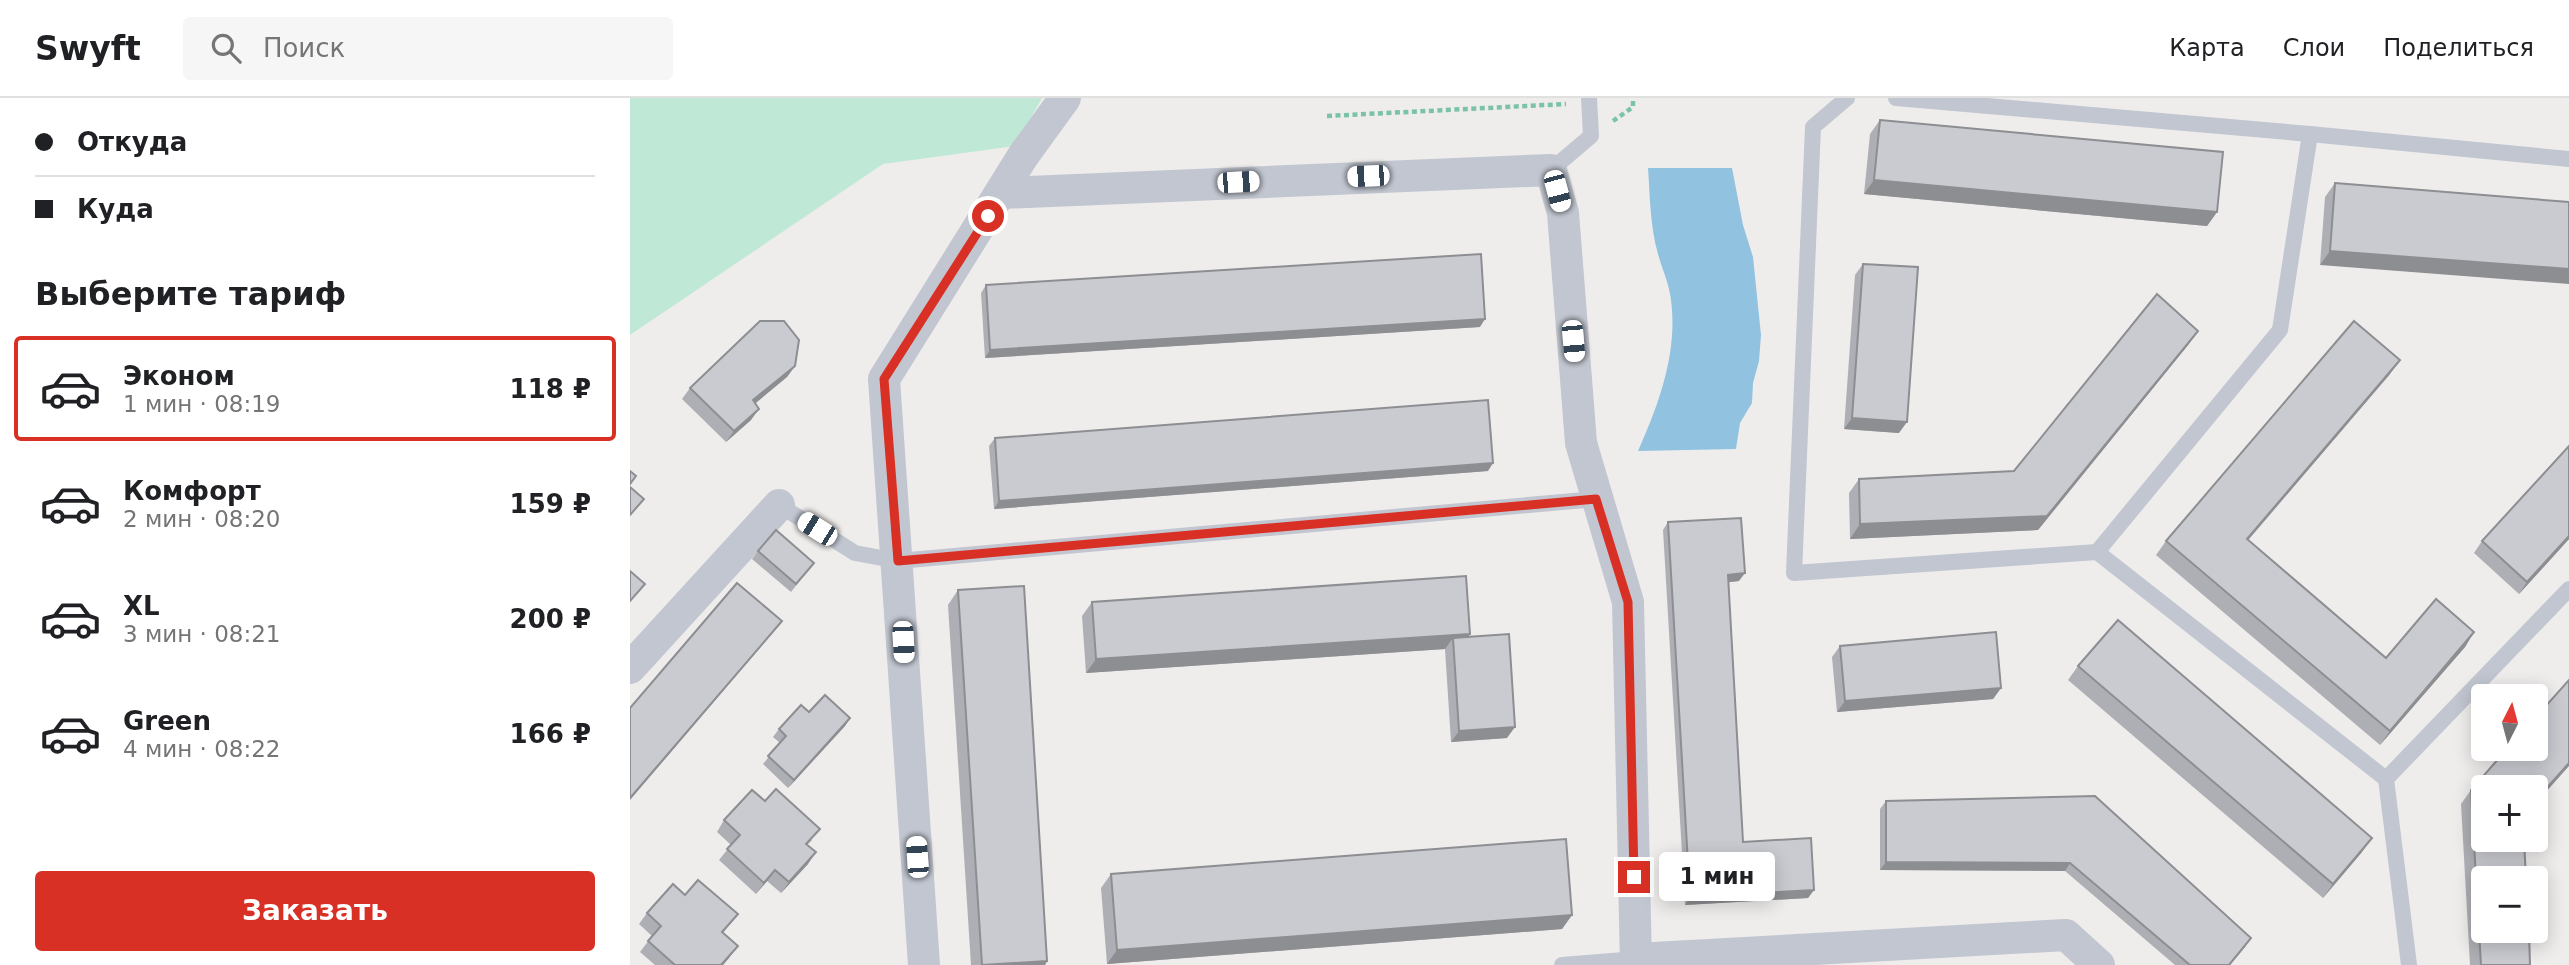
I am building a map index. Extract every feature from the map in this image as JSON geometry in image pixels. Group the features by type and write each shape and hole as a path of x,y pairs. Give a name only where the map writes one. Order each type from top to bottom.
{"street":[{"path":"924,965 884,379 1023,156 1065,98"},
{"path":"1002,193 1551,170 1563,213 1581,443 1628,602 1636,962 1868,955 2066,934 2099,965"},
{"path":"630,668 779,505"}],"lane":[{"path":"1847,98 1813,127 1794,573 2097,552 2386,779 2409,965"},
{"path":"1896,98 2569,159"},
{"path":"1551,170 1591,136 1589,100"},
{"path":"2097,552 2280,330 2310,134"},
{"path":"779,505 855,553 898,561 1596,499"},
{"path":"2386,779 2569,589"},
{"path":"1562,965 1636,962"}],"path":[{"path":"1633,98 1633,107"},
{"path":"1327,116 1567,104 1589,100"}],"green space":[{"path":"630,98 1042,98 1015,146 883,164 630,335"}],"water":[{"path":"1648,168 1732,168 1743,225 1753,257 1761,335 1752,403 1740,423 1736,449 1638,451 1660,396 1672,339 1670,294 1653,233"}],"building":[{"path":"1880,120 2223,152 2217,212 1874,180"},
{"path":"2335,183 2569,202 2569,269 2330,251"},
{"path":"1481,254 1485,319 990,350 986,285"},
{"path":"1863,264 1918,267 1907,422 1852,418"},
{"path":"2157,294 2198,331 2047,516 1860,524 1859,479 2014,471"},
{"path":"760,321 784,321 799,340 795,366 753,400 759,409 734,431 690,388"},
{"path":"2354,321 2400,360 2247,539 2386,658 2436,599 2474,632 2390,731 2166,541"},
{"path":"1488,400 1493,463 999,501 995,438"},
{"path":"2569,446 2569,536 2527,582 2482,541"},
{"path":"630,471 636,476 630,484"},
{"path":"630,487 644,499 630,515"},
{"path":"1741,518 1745,573 1728,575 1743,842 1811,838 1814,890 1690,897 1668,522"},
{"path":"776,530 814,563 796,584 758,551"},
{"path":"630,571 645,584 630,601"},
{"path":"1466,576 1470,634 1096,659 1092,602"},
{"path":"737,583 782,621 630,798 630,708"},
{"path":"1024,586 1047,961 982,965 958,590"},
{"path":"2118,620 2372,838 2333,884 2078,666"},
{"path":"1996,632 2001,688 1845,701 1840,646"},
{"path":"1509,634 1515,727 1459,731 1453,638"},
{"path":"2569,680 2569,763 2548,787 2548,775 2484,775 2496,761 2548,761 2548,704"},
{"path":"825,695 850,718 794,780 768,756 786,736 779,729 801,705 809,712"},
{"path":"776,789 820,829 806,844 816,852 789,882 775,870 764,883 727,849 740,835 724,820 752,790 765,801"},
{"path":"2095,796 2251,938 2229,965 2190,965 2070,863 1886,862 1886,801"},
{"path":"1566,839 1572,915 1117,950 1111,874"},
{"path":"2475,852 2525,852 2525,866 2475,866"},
{"path":"698,880 738,914 722,932 738,946 721,965 675,965 648,941 661,926 647,913 673,884 685,895"},
{"path":"2480,943 2529,943 2530,965 2481,965"}],"route":[{"path":"988,216 884,379 898,561 1596,499 1628,602 1634,877"}]}
